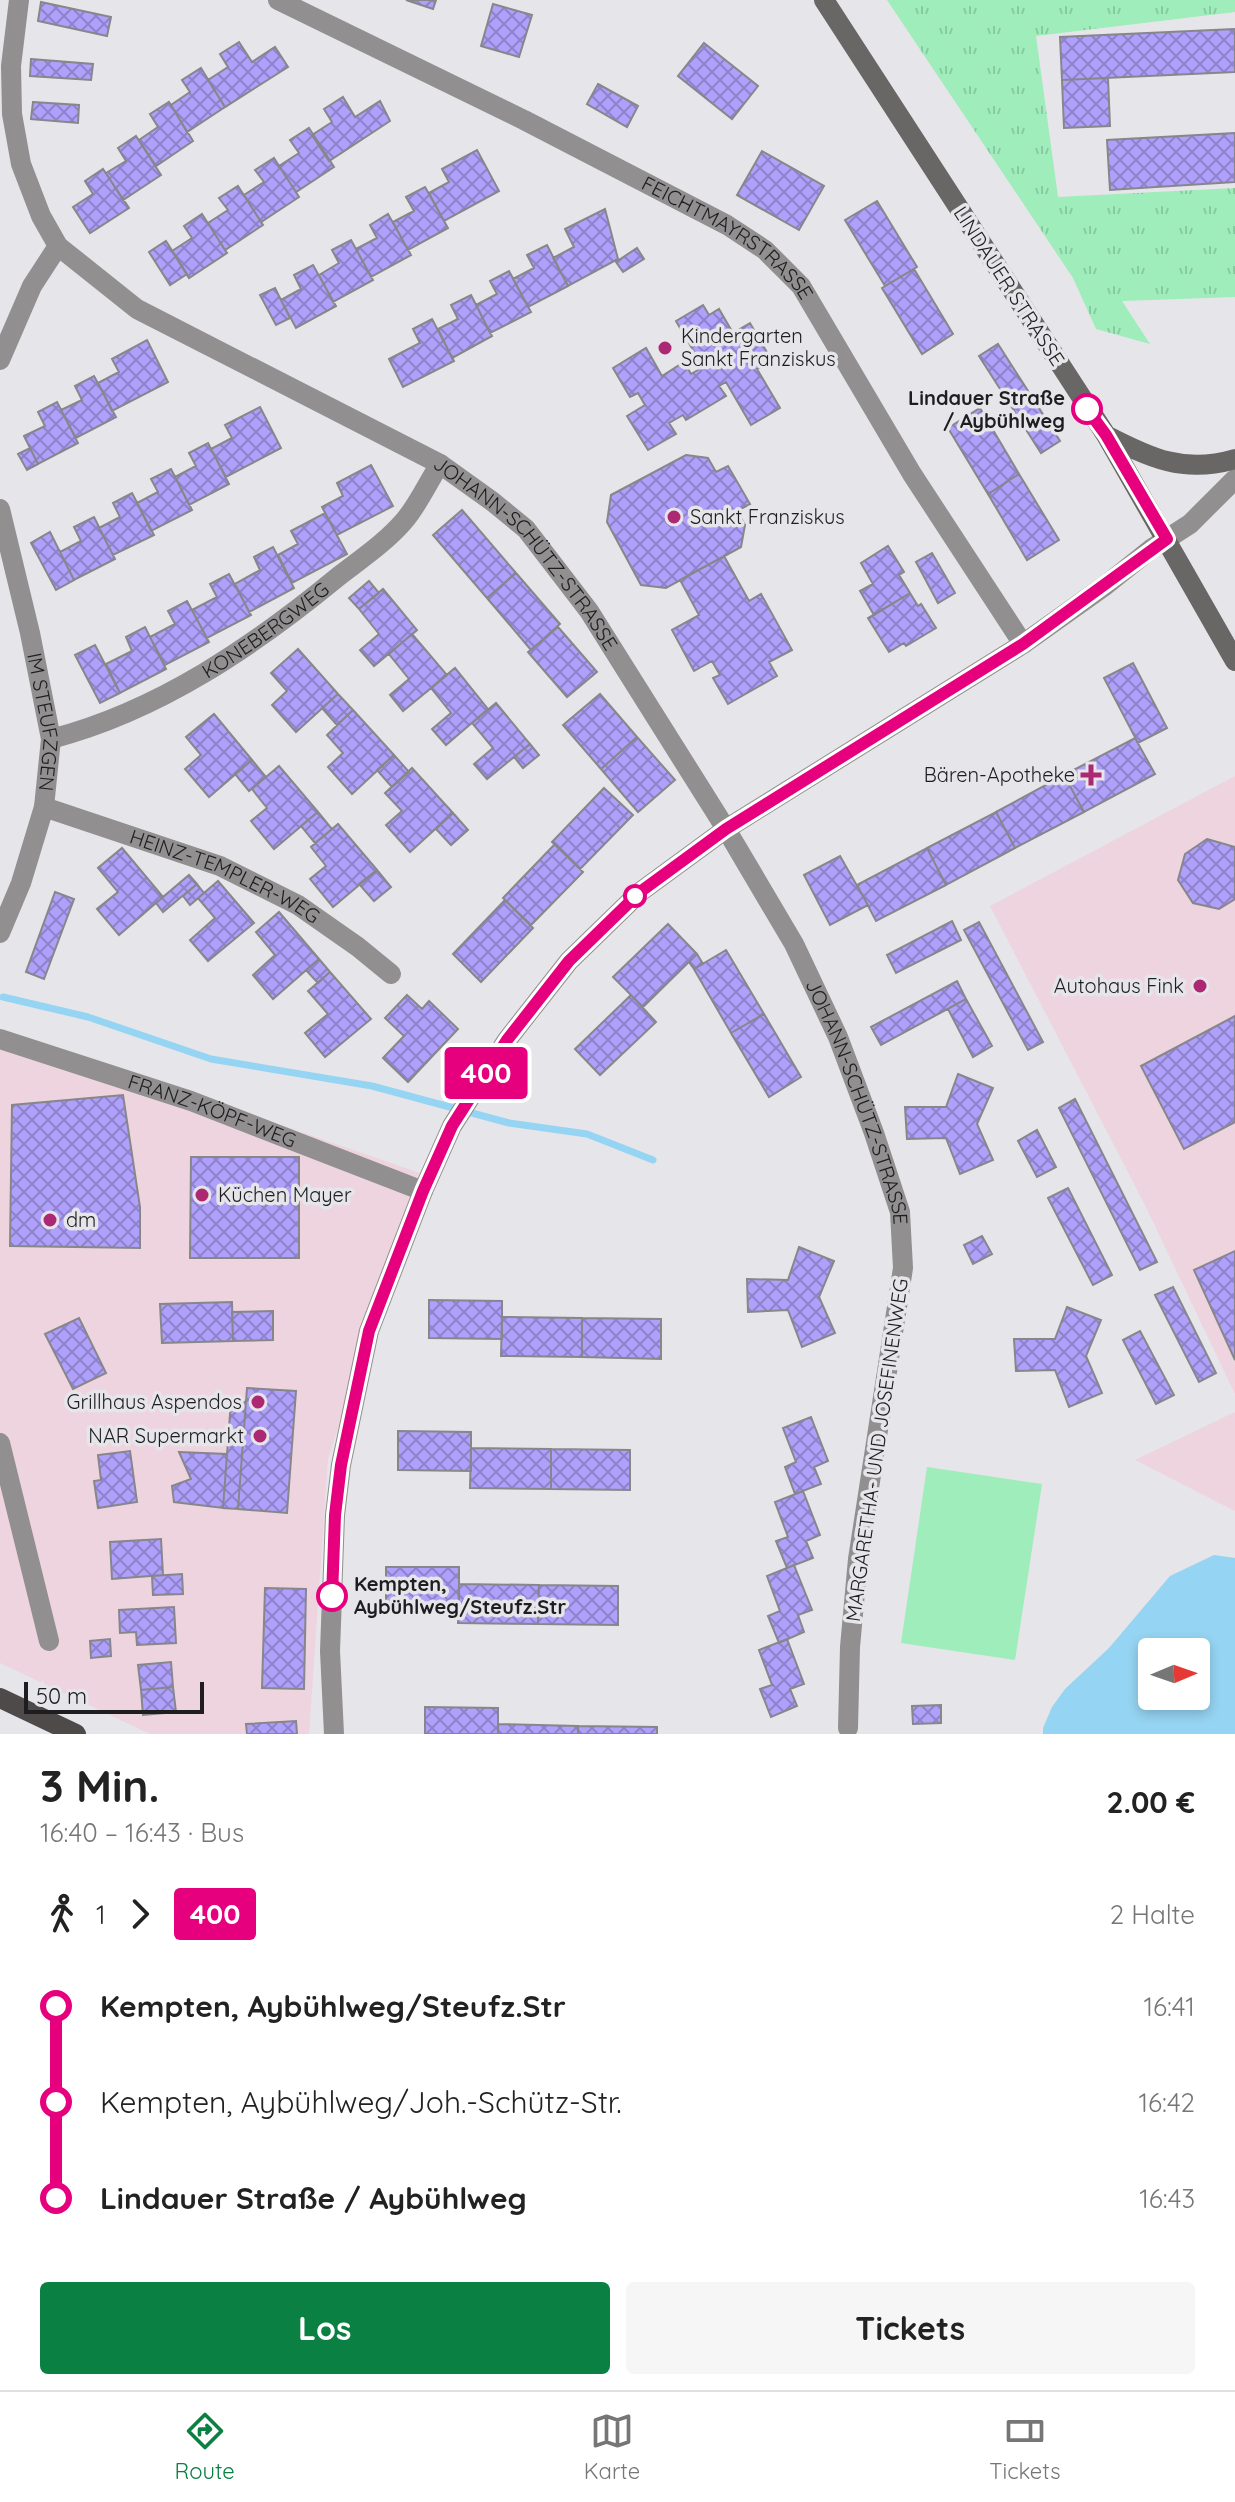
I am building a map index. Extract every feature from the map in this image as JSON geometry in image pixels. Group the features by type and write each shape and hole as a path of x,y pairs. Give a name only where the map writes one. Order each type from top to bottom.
{"main road":[{"name":"LINDAUER STRASSE","path":"824,0 1106,435 1235,661"},
{"path":"1106,435 1142,454 1174,464 1213,465 1235,459"},
{"path":"0,1698 76,1734"}],"street":[{"name":"JOHANN-SCHÜTZ-STRASSE","path":"19,0 11,66 12,114 21,164 41,216 58,246 137,309 440,464 526,529 589,611 794,944 838,1037 874,1133 900,1212 903,1268"},
{"name":"FEICHTMAYRSTRASSE","path":"278,0 547,132 727,225 765,250 801,286 912,474 1023,644"},
{"path":"0,360 32,286 58,246"},
{"name":"KONEBERGWEG","path":"51,739 91,729 152,701 232,656 286,620 405,520 440,464"},
{"path":"334,1734 330,1651 335,1515 341,1465 369,1331 423,1191 458,1116 507,1040 569,961 640,892 726,829 1023,644 1190,524 1235,479"},
{"name":"IM STEUFZGEN","path":"0,509 30,633 51,739 44,807 21,883 0,933"},
{"name":"HEINZ-TEMPLER-WEG","path":"44,807 220,866 298,905 391,974"},
{"name":"FRANZ-KÖPF-WEG","path":"0,1039 191,1101 423,1191"},
{"name":"MARGARETHA- UND JOSEFINENWEG","path":"848,1728 850,1647 858,1559 903,1268"},
{"path":"0,1443 49,1641"}],"shaded area":[{"path":"1235,776 1235,1394 1145,1205 990,906"},
{"path":"0,1034 194,1095 420,1173 328,1459 309,1734 150,1734 0,1663"},
{"path":"1235,1412 1235,1511 1135,1460"}],"green space":[{"path":"887,0 1235,0 1235,12 1036,36 1058,197 1235,188 1235,297 1122,301 1150,344 1096,329 1073,278"},
{"path":"927,1467 1042,1484 1015,1660 901,1643"}],"water":[{"path":"1214,1555 1235,1558 1235,1734 1043,1734 1052,1707 1065,1689 1109,1648 1170,1576"}],"building":[{"path":"406,0 436,0 433,9"},
{"path":"41,2 111,17 107,36 38,21"},
{"path":"493,4 532,15 519,57 481,46"},
{"path":"1235,29 1235,72 1062,80 1060,37"},
{"path":"239,42 252,62 275,47 288,67 225,107 208,80 228,67 220,54"},
{"path":"704,43 758,86 732,119 678,76"},
{"path":"31,59 93,64 91,80 30,76"},
{"path":"201,68 225,107 187,132 171,105 190,92 182,80"},
{"path":"1108,78 1110,126 1064,128 1062,80"},
{"path":"598,84 638,106 627,127 587,104"},
{"path":"343,97 355,117 380,101 390,121 329,161 312,135 332,122 324,109"},
{"path":"33,102 79,105 78,123 31,119"},
{"path":"169,102 193,141 156,166 139,140 158,127 150,114"},
{"path":"309,128 334,167 296,192 279,166 299,153 290,140"},
{"path":"1235,133 1235,182 1110,190 1107,140"},
{"path":"136,136 161,175 123,200 106,173 126,161 118,148"},
{"path":"477,150 499,191 444,221 429,193 449,182 442,169"},
{"path":"762,151 824,186 799,230 737,195"},
{"path":"274,158 299,197 261,222 244,195 264,182 255,170"},
{"path":"103,169 129,208 90,233 73,207 93,194 85,181"},
{"path":"238,186 263,225 225,250 208,223 228,210 219,198"},
{"path":"425,187 448,228 408,250 393,222 414,211 406,197"},
{"path":"877,201 917,267 885,286 845,220"},
{"path":"605,209 618,259 568,286 553,258 574,247 565,229"},
{"path":"202,214 227,253 189,278 172,251 192,238 184,226"},
{"path":"388,214 411,255 371,277 356,249 377,238 370,225"},
{"path":"351,240 373,280 333,302 319,275 339,263 332,250"},
{"path":"166,241 187,274 170,285 149,252"},
{"path":"547,245 568,286 528,307 513,279 534,268 527,255"},
{"path":"637,248 644,259 623,272 616,262"},
{"path":"313,265 336,306 296,328 281,300 301,289 294,275"},
{"path":"914,269 953,334 922,354 882,288"},
{"path":"509,271 531,312 490,333 476,305 497,294 490,281"},
{"path":"275,288 290,318 276,325 260,295"},
{"path":"471,295 492,336 452,358 438,329 458,319 451,305"},
{"path":"703,305 709,315 719,309 733,333 750,323 772,361 757,369 780,408 751,425 726,382 719,386 726,396 686,420 683,415 669,423 676,434 648,450 627,416 645,405 638,393 630,397 613,368 646,348 662,376 684,362 691,374 703,367 676,321"},
{"path":"432,319 454,361 403,387 389,359 420,343 413,329"},
{"path":"147,340 168,382 112,411 98,383 119,372 112,359"},
{"path":"998,344 1060,441 1041,453 979,356"},
{"path":"94,376 116,417 76,438 61,410 82,400 75,386"},
{"path":"57,402 78,443 38,464 24,436 45,426 38,412"},
{"path":"260,407 281,448 226,477 211,449 232,438 225,425"},
{"path":"980,408 1019,474 988,494 948,428"},
{"path":"208,443 229,484 189,505 175,477 196,466 189,453"},
{"path":"30,448 38,464 27,470 18,454"},
{"name":"Sankt Franziskus","path":"686,455 708,458 716,472 728,466 750,504 737,511 745,525 741,547 666,588 641,585 607,522 611,495"},
{"path":"371,465 393,506 337,535 322,507 343,496 337,483"},
{"path":"171,469 192,510 151,531 137,503 158,492 151,479"},
{"path":"1019,474 1059,540 1027,560 988,494"},
{"path":"132,493 154,535 113,555 99,528 120,517 113,503"},
{"path":"462,510 516,573 487,598 433,535"},
{"path":"325,513 347,554 292,583 278,555 298,544 291,531"},
{"path":"94,517 115,559 74,580 60,552 81,541 74,527"},
{"path":"50,532 74,580 56,590 31,543"},
{"path":"888,546 904,572 899,575 910,593 874,615 860,591 873,584 861,563"},
{"path":"273,547 294,588 249,612 235,584 260,570 254,557"},
{"path":"932,553 955,593 938,603 916,562"},
{"path":"724,556 749,601 761,594 792,650 769,662 777,676 728,704 713,678 720,675 712,661 694,671 672,630 699,615 680,580"},
{"path":"516,573 560,624 531,650 487,598"},
{"path":"229,574 251,615 207,638 192,610 217,597 210,584"},
{"path":"369,581 379,593 359,609 349,598"},
{"path":"383,589 417,630 374,666 360,650 379,634 359,609"},
{"path":"910,593 936,628 889,652 868,618"},
{"path":"187,601 209,642 165,665 150,637 175,624 168,611"},
{"path":"145,627 166,669 120,693 106,664 132,651 126,637"},
{"path":"558,627 597,672 567,697 528,652"},
{"path":"412,634 447,675 403,711 390,695 409,679 389,654"},
{"path":"95,645 120,693 100,703 75,655"},
{"path":"298,649 338,694 296,732 272,705 287,691 271,673"},
{"path":"1133,663 1167,728 1138,743 1104,678"},
{"path":"455,668 488,709 446,745 432,729 451,713 431,688"},
{"path":"338,694 353,710 337,725 322,708"},
{"path":"600,694 637,737 601,769 563,725"},
{"path":"496,703 530,744 487,779 474,764 493,748 472,723"},
{"path":"353,710 394,755 352,794 328,767 343,753 327,735"},
{"path":"214,714 252,760 209,797 185,769 201,755 186,737"},
{"path":"637,737 675,780 638,812 601,769"},
{"path":"1135,738 1155,774 1084,812 1064,775"},
{"path":"530,744 539,755 523,768 514,757"},
{"path":"394,755 409,772 392,787 377,770"},
{"path":"252,760 266,777 249,791 235,774"},
{"path":"279,766 318,812 274,849 251,821 267,808 252,789"},
{"path":"412,768 453,813 410,852 386,825 402,811 385,793"},
{"path":"1064,775 1084,812 1015,848 996,812"},
{"path":"604,788 633,815 580,869 552,842"},
{"path":"318,812 332,829 315,843 301,826"},
{"path":"996,812 1015,848 946,885 927,848"},
{"path":"453,813 468,830 451,845 436,829"},
{"path":"338,824 377,870 333,907 310,879 326,866 311,847"},
{"path":"1207,839 1235,847 1235,899 1219,909 1193,903 1178,880 1185,854"},
{"path":"555,844 583,872 531,925 503,898"},
{"path":"122,848 163,897 119,935 97,909 118,892 98,868"},
{"path":"927,848 946,885 876,921 857,885"},
{"path":"840,856 868,905 830,925 804,875"},
{"path":"377,870 391,887 374,901 359,884"},
{"path":"189,875 197,884 163,912 156,903"},
{"path":"218,881 254,923 208,961 190,940 215,918 198,898"},
{"path":"197,884 204,893 190,905 183,896"},
{"path":"55,892 74,899 44,979 26,972"},
{"path":"505,900 533,928 481,982 453,954"},
{"path":"279,912 319,959 273,999 253,975 275,955 256,932"},
{"path":"952,921 961,940 896,973 887,955"},
{"path":"979,922 1043,1042 1028,1050 964,930"},
{"path":"668,924 697,954 643,1007 613,977"},
{"path":"726,950 764,1014 731,1033 694,969"},
{"path":"697,954 703,964 694,969 689,962"},
{"path":"319,959 330,972 318,983 306,970"},
{"path":"330,972 371,1019 325,1057 305,1033 328,1014 308,991"},
{"path":"957,981 966,999 881,1045 871,1027"},
{"path":"407,995 422,1009 429,1001 458,1029 408,1082 383,1058 404,1036 385,1018"},
{"path":"631,995 656,1022 600,1075 575,1049"},
{"path":"966,999 992,1046 973,1057 948,1009"},
{"path":"764,1014 801,1077 769,1097 731,1033"},
{"path":"1235,1016 1235,1122 1184,1149 1141,1066"},
{"path":"958,1074 993,1088 977,1124 993,1160 960,1174 946,1138 907,1139 905,1107 946,1107"},
{"path":"123,1095 140,1207 140,1248 10,1246 12,1105"},
{"path":"1075,1099 1157,1262 1140,1270 1059,1108"},
{"path":"1037,1130 1056,1167 1037,1177 1018,1141"},
{"path":"191,1157 299,1157 299,1258 190,1258"},
{"path":"1068,1188 1112,1275 1093,1285 1048,1198"},
{"path":"982,1236 992,1254 973,1264 964,1245"},
{"path":"799,1247 834,1261 819,1297 835,1333 802,1347 788,1310 748,1312 747,1279 788,1280"},
{"path":"1235,1251 1235,1360 1194,1270"},
{"path":"1173,1287 1216,1373 1199,1382 1155,1295"},
{"path":"429,1300 502,1301 502,1339 429,1338"},
{"path":"232,1302 233,1341 162,1343 160,1304"},
{"path":"1067,1307 1101,1320 1086,1356 1102,1393 1069,1407 1055,1370 1016,1371 1014,1339 1055,1339"},
{"path":"273,1311 273,1340 233,1341 232,1312"},
{"path":"502,1317 582,1318 582,1357 501,1356"},
{"path":"79,1318 106,1373 73,1389 45,1334"},
{"path":"582,1318 661,1319 661,1359 582,1357"},
{"path":"1140,1331 1174,1395 1156,1404 1123,1340"},
{"path":"247,1388 296,1391 287,1513 238,1509"},
{"path":"231,1401 246,1402 238,1509 223,1508"},
{"path":"811,1417 828,1461 814,1467 821,1484 795,1494 785,1467 796,1462 783,1428"},
{"path":"398,1431 471,1432 471,1471 398,1470"},
{"path":"471,1448 551,1449 551,1489 470,1488"},
{"path":"551,1449 630,1450 630,1490 551,1489"},
{"path":"130,1451 137,1502 98,1508 94,1481 101,1480 98,1455"},
{"path":"179,1452 227,1454 223,1508 174,1502 172,1486 191,1479"},
{"path":"803,1491 820,1535 806,1541 813,1558 787,1568 776,1541 788,1537 775,1502"},
{"path":"161,1539 163,1575 112,1579 110,1542"},
{"path":"794,1565 812,1610 798,1615 804,1632 779,1643 768,1616 780,1611 767,1576"},
{"path":"386,1567 459,1567 459,1606 386,1605"},
{"path":"182,1574 183,1594 153,1595 152,1576"},
{"path":"459,1584 539,1585 538,1624 458,1623"},
{"path":"539,1585 618,1586 618,1625 538,1624"},
{"path":"265,1588 306,1589 304,1689 262,1688"},
{"path":"174,1607 176,1643 137,1645 136,1632 120,1633 119,1610"},
{"path":"110,1639 111,1656 91,1658 90,1641"},
{"path":"787,1639 804,1684 790,1689 797,1706 771,1717 760,1689 772,1685 759,1650"},
{"path":"171,1662 173,1687 141,1690 138,1665"},
{"path":"173,1687 176,1712 143,1715 141,1690"},
{"path":"941,1705 941,1723 913,1724 912,1706"},
{"path":"425,1707 498,1708 498,1734 425,1734"},
{"path":"296,1721 297,1734 247,1734 246,1724"},
{"path":"498,1724 578,1726 578,1734 498,1734"},
{"path":"578,1726 657,1727 657,1734 578,1734"}],"waterway":[{"path":"3,997 88,1017 211,1059 372,1086 509,1123 587,1134 653,1160"}],"bus line":[{"name":"400","path":"332,1596 335,1515 341,1465 369,1331 423,1191 452,1126 507,1040 569,961 640,892 726,829 1023,644 1167,539 1106,435 1087,409"}],"place":[{"name":"Kindergarten Sankt Franziskus","path":"665,348"},
{"name":"Lindauer Straße / Aybühlweg","path":"1087,409"},
{"name":"Sankt Franziskus","path":"674,517"},
{"name":"Bären-Apotheke","path":"1091,775"},
{"name":"Autohaus Fink","path":"1200,986"},
{"name":"Küchen Mayer","path":"202,1195"},
{"name":"dm","path":"50,1220"},
{"name":"Grillhaus Aspendos","path":"258,1402"},
{"name":"NAR Supermarkt","path":"260,1436"},
{"name":"Kempten, Aybühlweg/Steufz.Str","path":"332,1596"}]}
